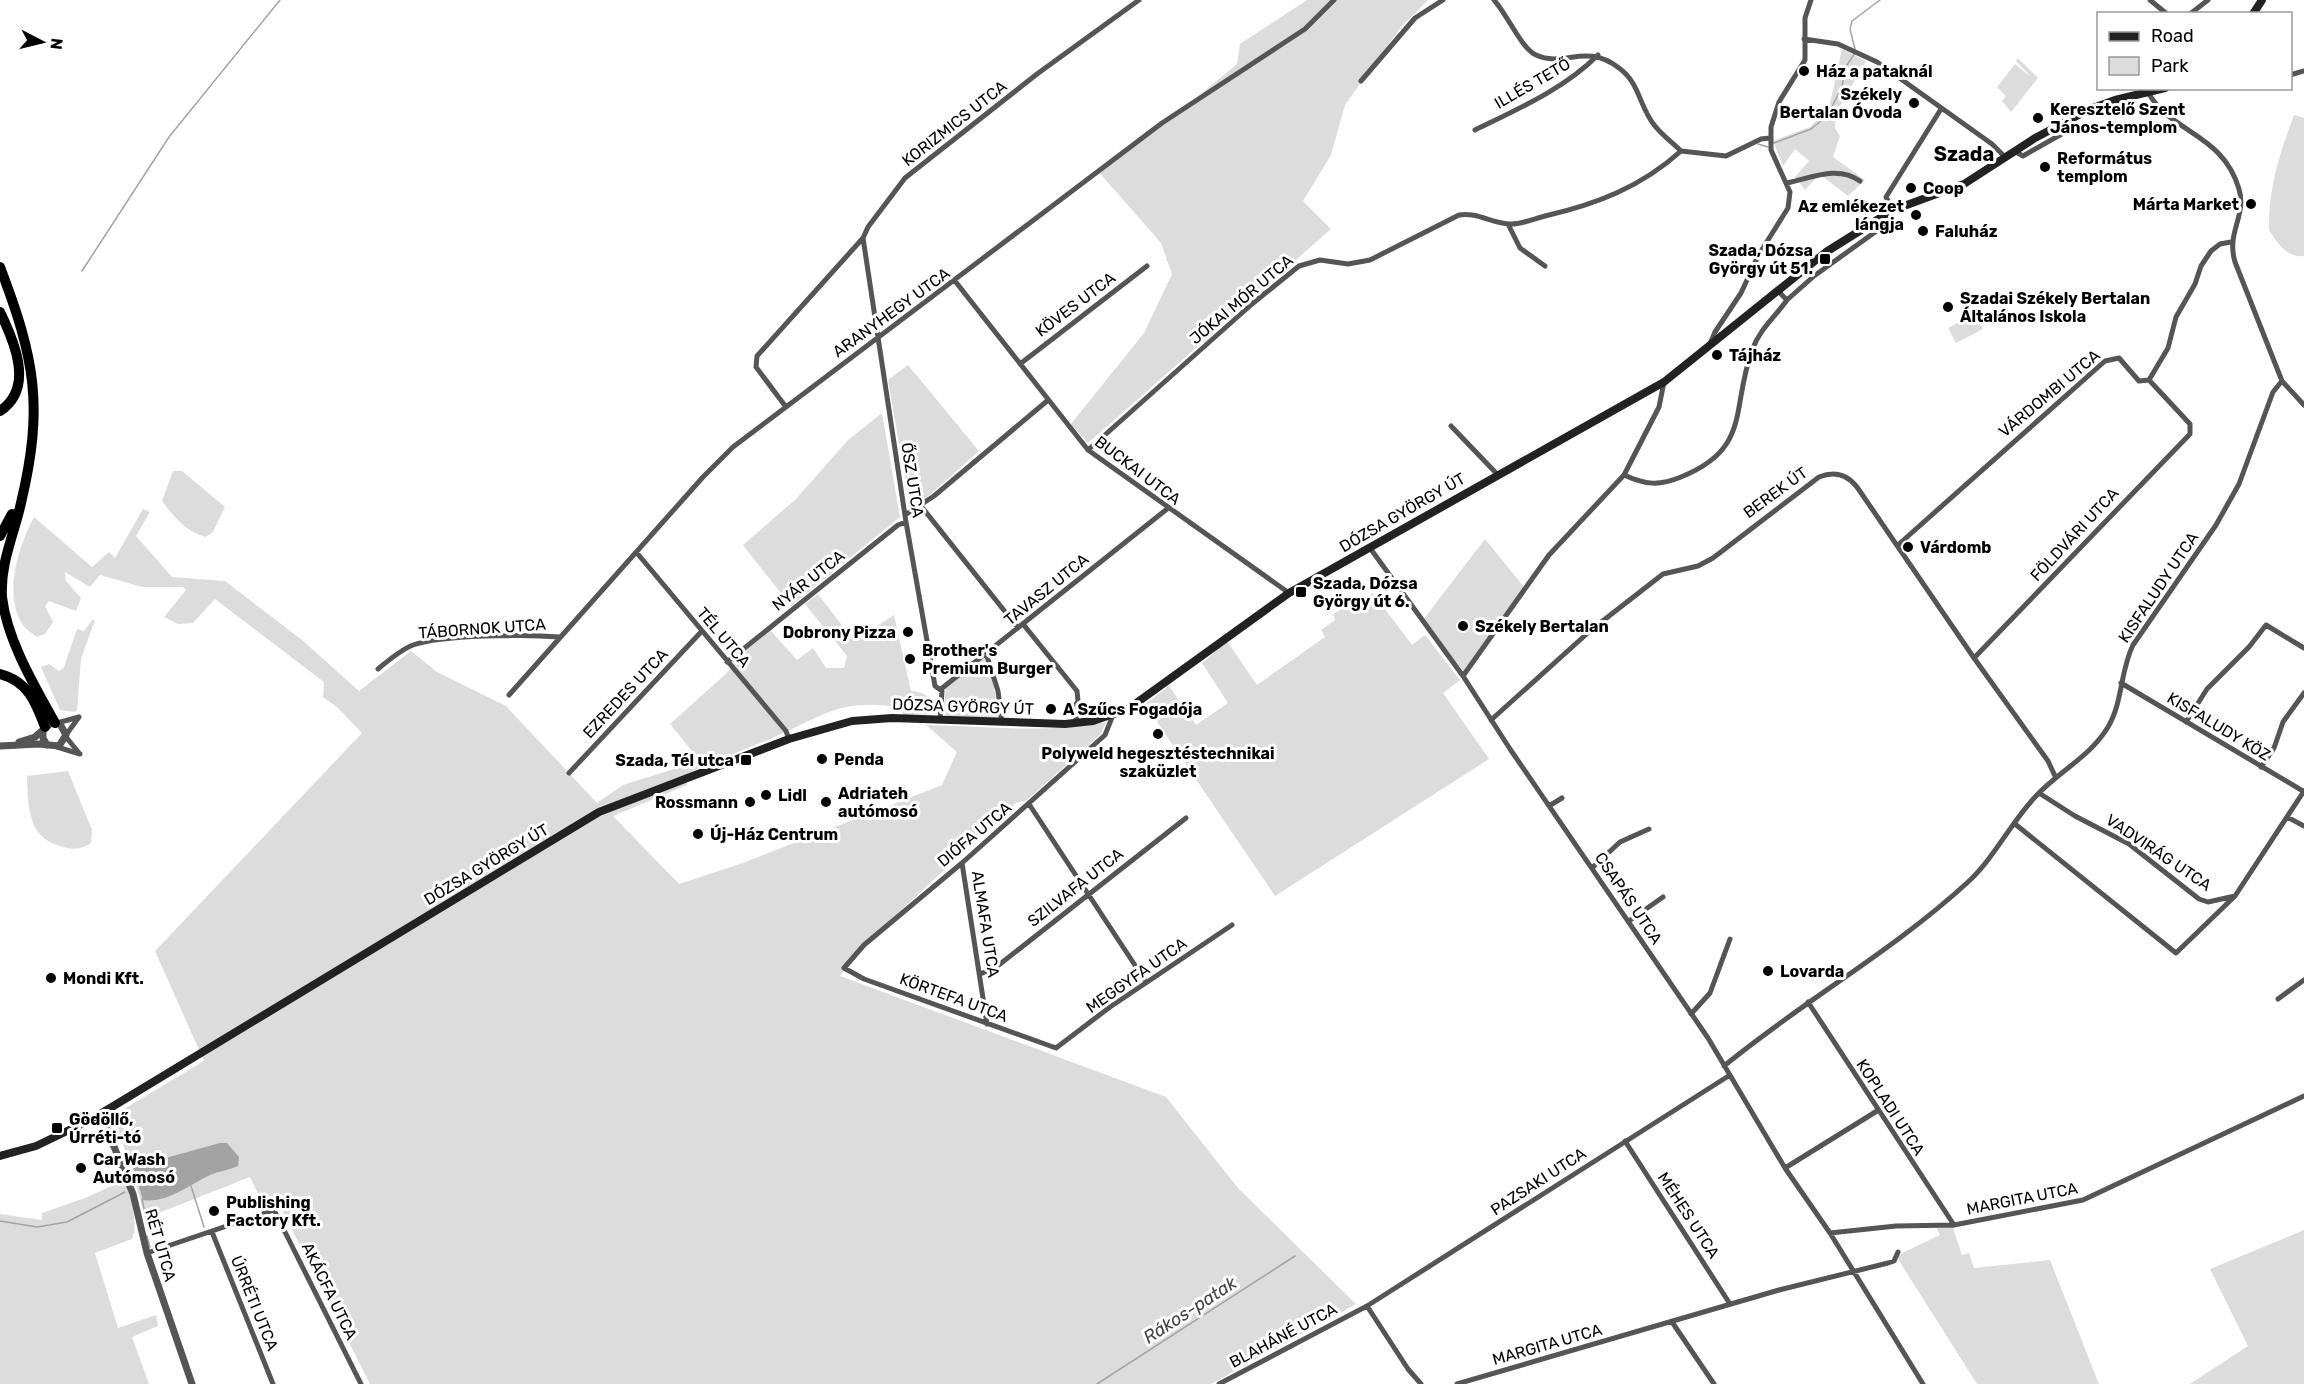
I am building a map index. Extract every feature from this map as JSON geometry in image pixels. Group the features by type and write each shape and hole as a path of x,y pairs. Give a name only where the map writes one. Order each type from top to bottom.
{"highway":[{"path":"0,267 21,321 34,385 35,411 33,451 4,561 2,596 14,639 50,726"},
{"path":"0,290 25,342"},
{"path":"0,312 13,344 19,371 16,391 0,411"},
{"path":"0,537 26,480"},
{"path":"0,674 16,680 31,694 50,726"}],"main road":[{"name":"DÓZSA GYÖRGY ÚT","path":"0,1156 36,1146 101,1114 599,812 789,739 835,724 869,718 1002,723 1078,723 1113,715 1149,695 1289,593 1664,382 1826,252 1893,210 1964,184 2014,151 2096,106 2160,90"}],"street":[{"name":"KORIZMICS UTCA","path":"786,407 756,367 757,356 863,238 867,227 906,178 1037,75 1138,0"},
{"name":"ARANYHEGY UTCA","path":"508,695 718,461 1162,123 1305,29 1334,0"},
{"path":"1361,81 1415,18 1443,0"},
{"path":"1494,0 1506,13 1529,50 1536,55 1547,57 1598,55 1626,74 1640,94 1654,125 1681,152 1726,156 1755,141 1770,138"},
{"path":"1708,348 1714,332 1741,293 1758,256 1788,208 1790,192 1774,156 1770,138 1775,111 1805,60 1806,18 1811,0"},
{"path":"2150,0 2165,12"},
{"path":"2193,12 2208,0"},
{"path":"1804,39 1828,41 1877,62 1992,144 2006,157"},
{"name":"ILLÉS TETŐ","path":"1475,130 1537,99 1585,68 1598,55"},
{"path":"2149,94 2155,104 2213,146 2234,177 2241,203 2231,242 2235,262 2282,381 2304,405"},
{"path":"1893,210 1886,198 1941,109"},
{"name":"DÓZSA GYÖRGY ÚT","path":"2014,151 2023,156 2074,127"},
{"name":"JÓKAI MÓR UTCA","path":"1088,450 1252,304 1299,266 1320,260 1348,264 1370,260 1459,215 1473,214 1508,224 1586,206 1643,180 1681,152"},
{"path":"1787,183 1826,173 1849,175 1860,181"},
{"name":"DÓZSA GYÖRGY ÚT","path":"1786,300 1814,276 1889,222 1885,215"},
{"path":"1508,224 1520,248 1545,266"},
{"name":"ŐSZ UTCA","path":"863,238 906,519 935,686 941,689 940,720"},
{"path":"2149,380 2169,348 2176,317 2195,284 2201,266 2211,251 2220,244 2231,242"},
{"name":"KÖVES UTCA","path":"1020,364 1148,266"},
{"name":"BUCKAI UTCA","path":"955,281 1047,401 1088,450 1167,509 1289,593"},
{"path":"1624,475 1641,483 1654,484 1698,469 1721,453 1736,426 1753,348 1762,329 1786,300 1778,291"},
{"name":"VÁRDOMBI UTCA","path":"1898,545 2105,361 2118,358 2139,381 2149,380"},
{"name":"FÖLDVÁRI UTCA","path":"1974,658 2184,440 2191,428 2149,380"},
{"name":"KISFALUDY UTCA","path":"1724,1066 1880,951 1969,881 2039,792 2055,776 2091,750 2106,730 2115,711 2133,645 2216,525 2239,484 2273,392 2282,381"},
{"path":"1463,676 1549,555 1624,475 1659,407 1664,382"},
{"name":"NYÁR UTCA","path":"727,662 906,519 1047,401"},
{"path":"1451,426 1497,474"},
{"name":"BEREK ÚT","path":"1491,720 1591,630 1663,574 1698,566 1713,558 1751,526 1762,521 1819,477 1837,474 1851,480 1898,545 1974,658 2048,760 2055,776"},
{"path":"921,506 1077,691 1078,701 1073,710 1078,723"},
{"name":"TAVASZ UTCA","path":"941,689 1167,509"},
{"name":"CSAPÁS UTCA","path":"1370,548 1463,676 1691,1014 1785,1168 1830,1233 1923,1384"},
{"name":"TÉL UTCA","path":"636,553 786,731 789,739"},
{"path":"2186,722 2207,689 2254,642 2266,625 2304,648"},
{"name":"EZREDES UTCA","path":"569,773 701,632"},
{"name":"TÁBORNOK UTCA","path":"378,669 404,649 421,643 519,636 559,637"},
{"path":"986,653 998,691 1002,723"},
{"name":"KISFALUDY KÖZ","path":"2121,683 2304,791"},
{"path":"2261,767 2274,748 2283,722 2304,693"},
{"name":"DIÓFA UTCA","path":"844,968 864,945 962,863 1105,735 1113,715"},
{"path":"3,746 35,737 50,726 79,717 57,747"},
{"path":"3,746 47,745 80,754 66,736 64,729 50,726"},
{"path":"47,745 43,738 50,726"},
{"path":"2015,824 2176,953 2204,929 2235,896 2304,791"},
{"name":"VADVIRÁG UTCA","path":"2039,792 2075,816 2129,844 2199,899 2208,902 2235,896"},
{"path":"1549,806 1562,798"},
{"path":"1029,804 1089,892 1146,982"},
{"path":"2287,817 2304,826"},
{"name":"SZILVAFA UTCA","path":"980,974 995,968 1186,818"},
{"path":"1592,868 1620,842 1649,829"},
{"name":"ALMAFA UTCA","path":"962,863 987,1024"},
{"path":"1629,921 1663,897"},
{"name":"MEGGYFA UTCA","path":"1056,1048 1146,982 1232,925"},
{"path":"1691,1014 1710,993 1730,939"},
{"name":"KÖRTEFA UTCA","path":"844,968 864,979 1056,1048"},
{"path":"2278,999 2304,980"},
{"name":"KOPLADI UTCA","path":"1808,1002 1877,1111 1954,1225"},
{"path":"1718,1056 1733,1059"},
{"name":"PAZSAKI UTCA","path":"1364,1308 1730,1075"},
{"name":"MARGITA UTCA","path":"1830,1233 1896,1226 1954,1225 2083,1200 2304,1096"},
{"path":"1785,1168 1877,1111"},
{"name":"RÉT UTCA","path":"101,1114 133,1194 147,1253 192,1384"},
{"name":"MÉHES UTCA","path":"1625,1141 1730,1304"},
{"name":"AKÁCFA UTCA","path":"212,1232 274,1210 361,1384"},
{"path":"147,1253 212,1232"},
{"name":"ÚRRÉTI UTCA","path":"212,1232 273,1384"},
{"name":"MARGITA UTCA","path":"1457,1384 1730,1304 1888,1263 1894,1261 1898,1252"},
{"path":"1364,1308 1421,1384"},
{"name":"BLAHÁNÉ UTCA","path":"1219,1384 1364,1308"},
{"path":"1672,1322 1714,1384"}],"green space":[{"path":"1307,0 1428,0 1401,27 1345,105 1331,155 1303,201 1331,229 1088,443 1071,424 1144,333 1172,274 1161,243 1097,170 1167,122 1237,64 1240,44"},
{"path":"1842,49 1866,61 1836,113 1835,128 1840,136 1833,157 1865,180 1848,196 1822,176 1818,176 1805,190 1795,177 1809,161 1795,149 1783,166 1773,141 1810,127 1829,108"},
{"path":"2018,58 2038,78 2011,112 2002,101 2006,96 1997,87 2015,64 2031,77 2016,61"},
{"path":"2294,115 2304,118 2304,256 2287,252 2269,230 2273,186"},
{"path":"1975,313 1983,329 1956,343 1948,328"},
{"path":"908,365 979,451 926,498 910,508 888,380"},
{"path":"882,413 900,517 791,606 743,545 796,499 848,440"},
{"path":"173,471 182,471 225,507 213,532 206,537 192,531 175,518 162,501"},
{"path":"143,509 150,512 136,536 172,577 225,581 302,640 359,691 411,651 437,672 506,706 597,803 623,785 674,769 696,756 670,724 729,671 733,658 770,630 797,660 813,648 826,668 844,668 847,656 805,604 818,594 854,641 894,615 911,691 919,692 931,699 938,708 937,714 903,715 903,708 882,705 864,705 834,710 705,765 684,776 687,785 613,816 679,884 743,863 942,785 957,752 926,725 1061,728 1106,722 1101,734 1027,800 1016,803 864,945 840,976 1166,1097 1238,1188 1356,1304 1211,1384 370,1384 279,1204 264,1206 250,1177 146,1218 114,1115 204,1061 155,951 362,733 338,708 323,697 324,682 215,599 193,623 178,624 164,617 186,590 183,587 142,587 100,575 90,587 65,572 66,581 81,598 76,611 49,601 45,606 53,622 45,634 37,637 23,625 17,613 13,586 18,556 34,517 92,567 109,552 115,558"},
{"path":"1485,539 1524,587 1464,672 1423,620"},
{"path":"1373,593 1412,645 1425,635 1460,680 1443,693 1489,759 1275,896 1145,704 1169,686 1196,725 1228,703 1202,663 1227,641 1257,685 1325,637 1321,630 1335,620 1333,614"},
{"path":"92,620 95,620 81,659 77,710 75,712 60,710 41,667 49,664 59,671 64,667 77,629 84,631"},
{"path":"984,659 989,664 1000,718 948,717 943,712 946,688"},
{"path":"68,771 92,830 91,843 76,849 49,842 35,828 29,809 27,776"},
{"path":"117,1175 123,1176 133,1208 134,1233 132,1239 95,1253 118,1328 156,1315 158,1326 132,1337 149,1384 0,1384 0,1214 42,1220 42,1213 85,1198 118,1183"},
{"path":"1936,1227 1953,1228 1962,1255 1969,1253 1974,1268 2050,1260 2099,1384 1977,1384 1896,1256 1940,1235"},
{"path":"2304,1230 2304,1384 2190,1384 2248,1346 2210,1269"}],"shaded area":[{"path":"227,1143 239,1157 238,1166 210,1175 161,1199 143,1200 133,1167"}],"waterway":[{"path":"82,271 169,137 280,0"},
{"path":"1855,49 1850,29 1852,21 1880,0"},
{"path":"1774,143 1811,129 1827,116 1842,87 1845,68 1855,53"},
{"path":"1758,144 1768,147"},
{"path":"191,1186 204,1227"},
{"path":"0,1221 37,1227 67,1222 125,1192"},
{"path":"142,1199 148,1229"},
{"path":"147,1236 150,1247"},
{"name":"Rákos-patak","path":"1097,1384 1295,1256"}],"place":[{"name":"Ház a pataknál","path":"1804,71"},
{"name":"Székely Bertalan Óvoda","path":"1914,103"},
{"name":"Keresztelő Szent János-templom","path":"2038,118"},
{"name":"Református templom","path":"2045,167"},
{"name":"Coop","path":"1911,188"},
{"name":"Márta Market","path":"2251,204"},
{"name":"Az emlékezet lángja","path":"1916,215"},
{"name":"Faluház","path":"1923,231"},
{"name":"Szada, Dózsa György út 51.","path":"1825,259"},
{"name":"Szadai Székely Bertalan Általános Iskola","path":"1948,307"},
{"name":"Tájház","path":"1717,355"},
{"name":"Várdomb","path":"1908,547"},
{"name":"Szada, Dózsa György út 6.","path":"1301,592"},
{"name":"Székely Bertalan","path":"1463,626"},
{"name":"Dobrony Pizza","path":"908,632"},
{"name":"Brother's Premium Burger","path":"910,659"},
{"name":"A Szűcs Fogadója","path":"1051,709"},
{"name":"Polyweld hegesztéstechnikai szaküzlet","path":"1158,734"},
{"name":"Penda","path":"822,759"},
{"name":"Szada, Tél utca","path":"746,760"},
{"name":"Lidl","path":"766,795"},
{"name":"Rossmann","path":"750,802"},
{"name":"Adriateh autómosó","path":"826,802"},
{"name":"Új-Ház Centrum","path":"698,834"},
{"name":"Lovarda","path":"1768,971"},
{"name":"Mondi Kft.","path":"51,978"},
{"name":"Gödöllő, Úrréti-tó","path":"57,1128"},
{"name":"Car Wash Autómosó","path":"81,1168"},
{"name":"Publishing Factory Kft.","path":"214,1211"}],"district":[{"name":"Szada","path":"1964,154"}]}
